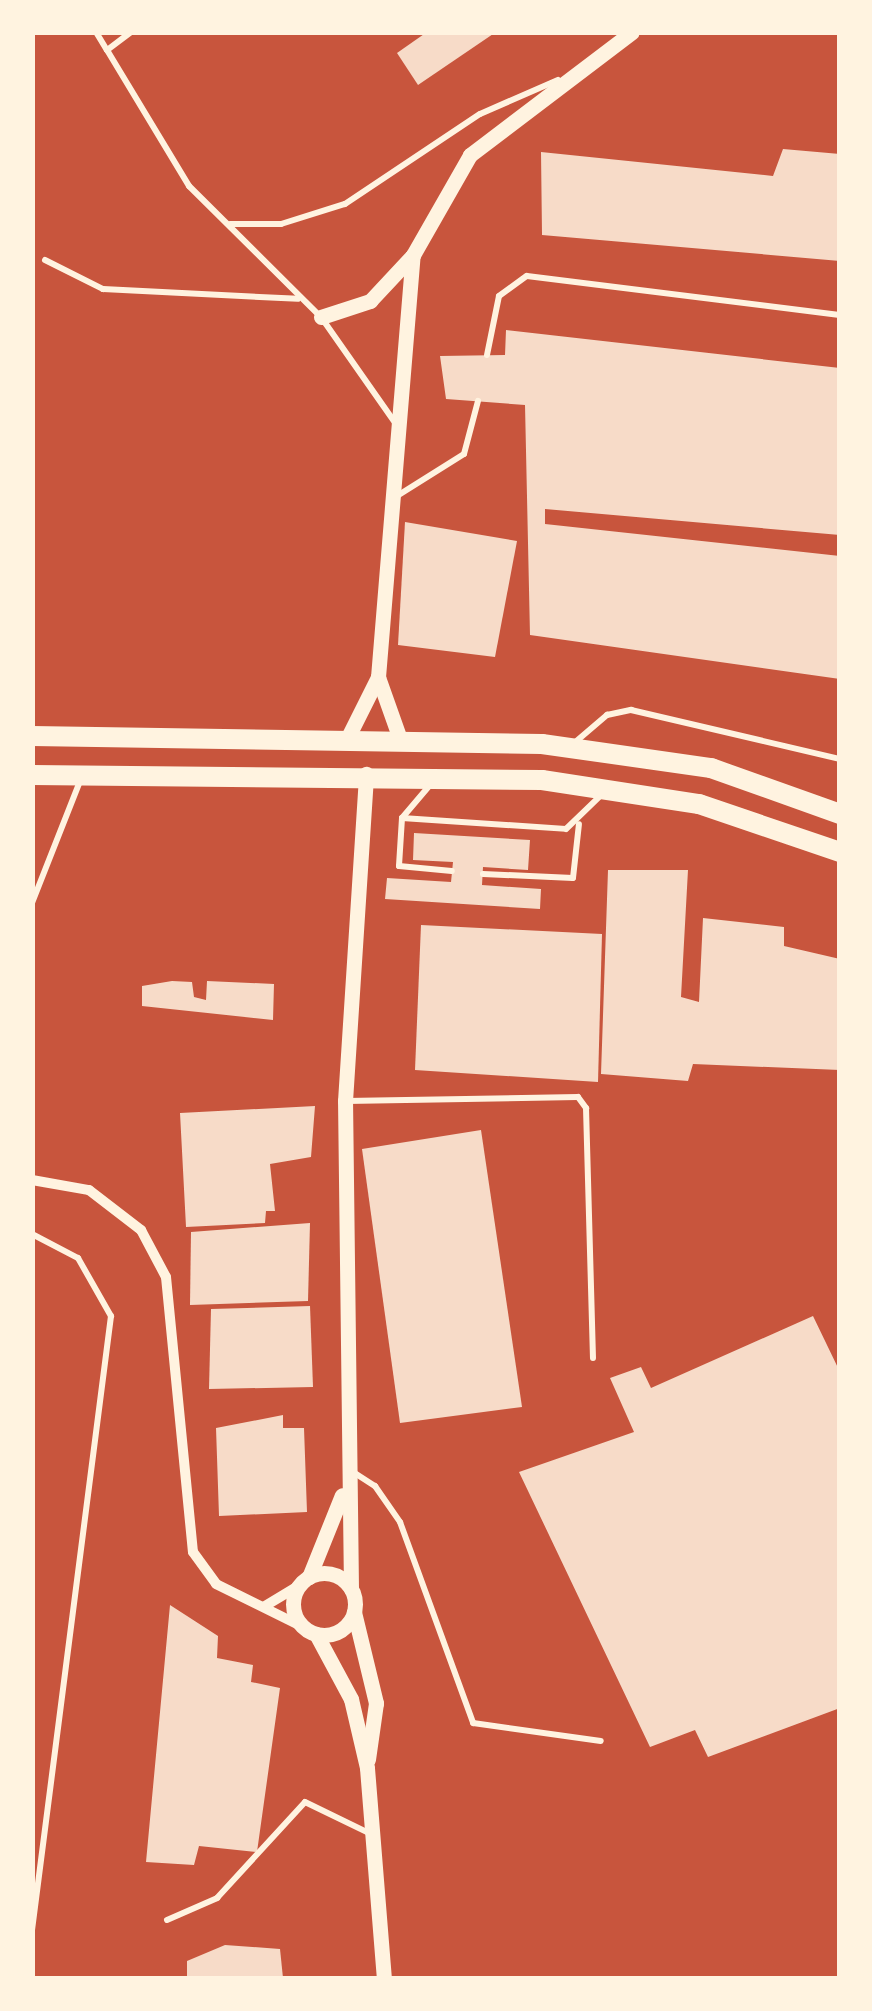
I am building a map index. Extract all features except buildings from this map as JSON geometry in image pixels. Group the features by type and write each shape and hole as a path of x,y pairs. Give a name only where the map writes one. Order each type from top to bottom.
{"highway":[{"path":"32,736 568,748 710,768 840,814"},
{"path":"32,775 366,774 604,790 699,804 840,852"}],"street":[{"path":"321,317 370,301 414,255 470,155 632,32"},
{"path":"346,741 378,677 414,255"},
{"path":"378,677 401,742"},
{"path":"366,774 345,1101 344,1487 354,1612 376,1702 367,1768"},
{"path":"32,1180 89,1190 142,1230 158,1259 193,1552 216,1584 310,1631 340,1631 354,1612"},
{"path":"344,1487 293,1608 351,1700 367,1768 384,1978"},
{"path":"265,1606 304,1581 332,1574 351,1588"}],"lane":[{"path":"96,32 189,186 321,317 397,425"},
{"path":"108,50 130,32"},
{"path":"230,224 281,224 345,204 480,114 586,68"},
{"path":"45,260 103,289 300,299"},
{"path":"488,356 499,296 527,276 840,315"},
{"path":"392,499 464,454 478,401"},
{"path":"568,748 607,715 631,710 840,759"},
{"path":"32,903 81,775"},
{"path":"437,776 402,818 400,866 452,871"},
{"path":"483,874 574,878 579,824 604,790"},
{"path":"402,818 579,824"},
{"path":"345,1101 578,1097 586,1108 593,1358"},
{"path":"32,1234 78,1258 111,1316 32,1930"},
{"path":"344,1467 375,1486 400,1522 473,1723 601,1741"},
{"path":"167,1920 217,1898 305,1802 372,1834"}]}
